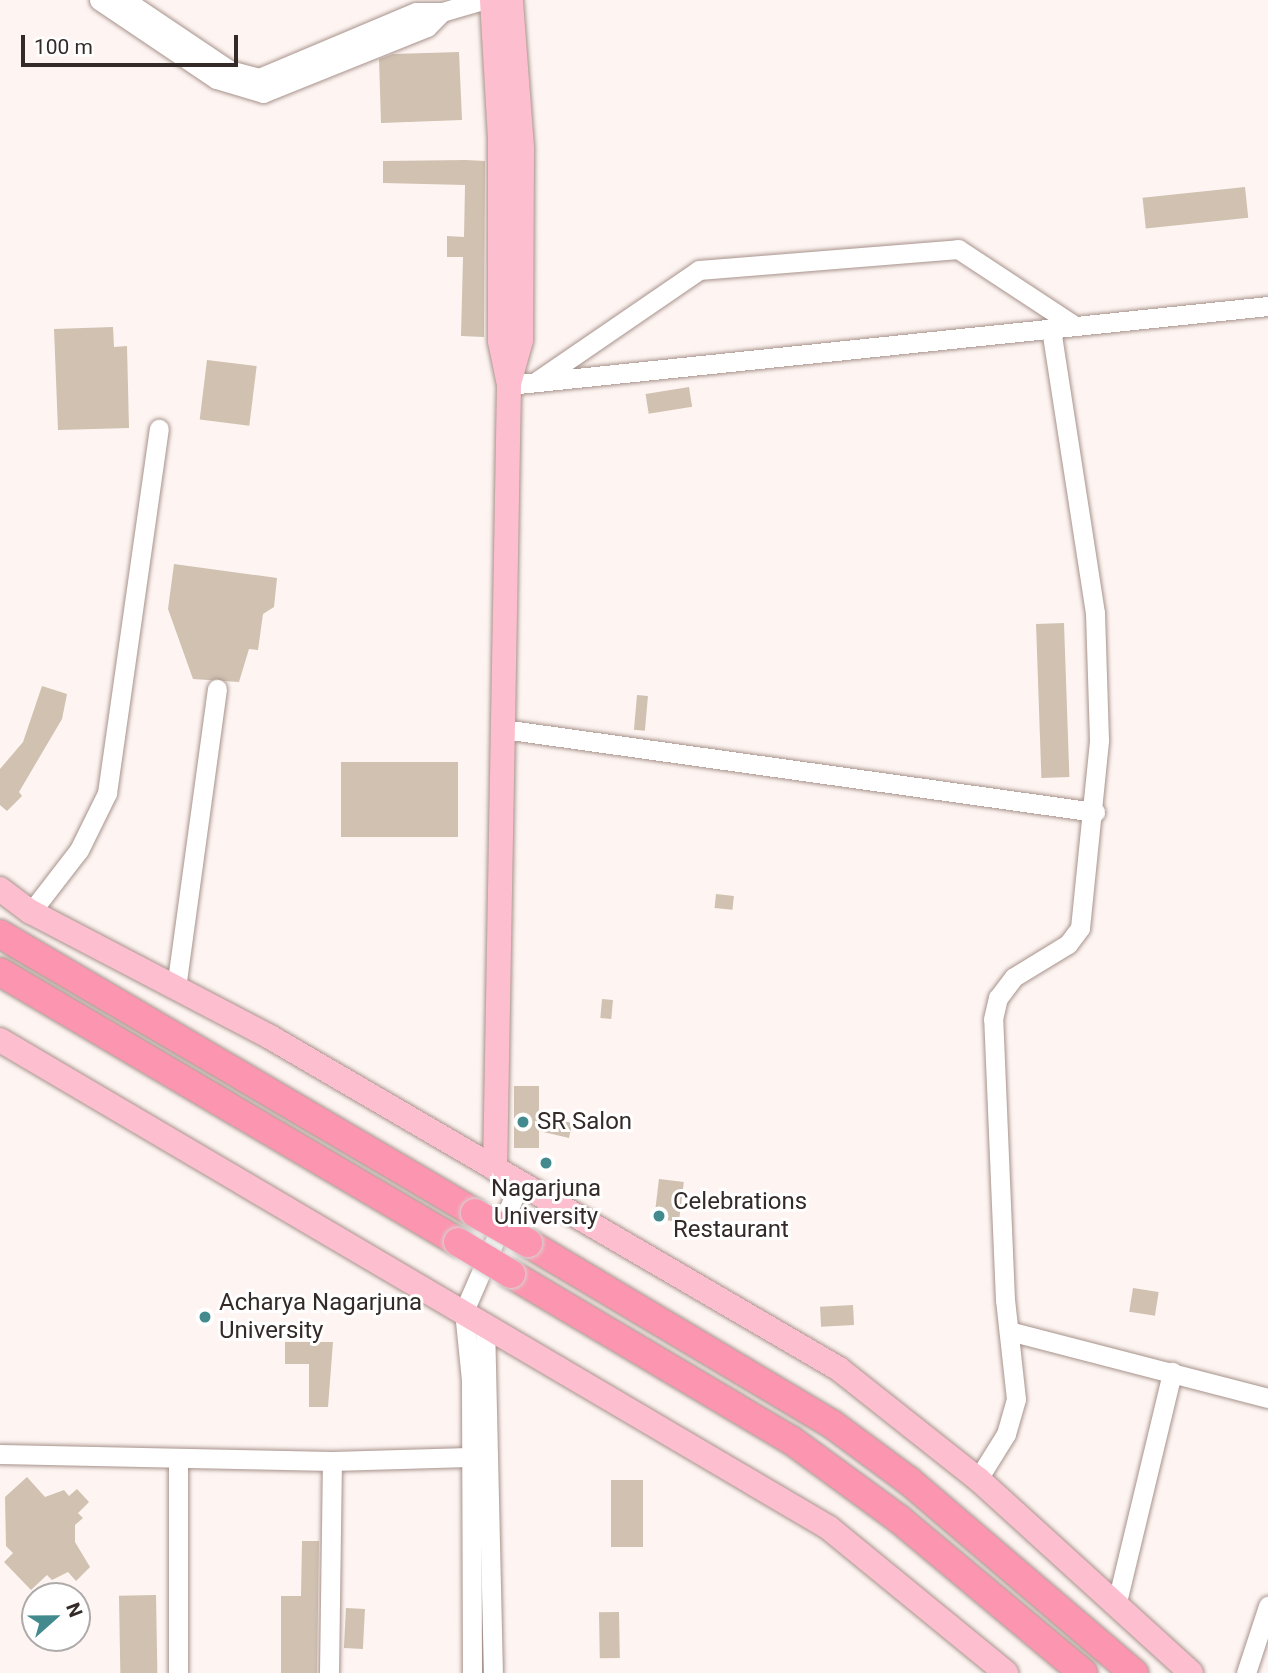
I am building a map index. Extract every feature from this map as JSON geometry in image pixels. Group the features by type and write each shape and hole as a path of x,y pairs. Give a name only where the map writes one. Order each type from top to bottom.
{"highway":[{"path":"0,934 832,1424 909,1481 1134,1673"},
{"path":"0,972 791,1440 899,1519 1083,1673"}],"main road":[{"path":"492,0 500,137 500,341 509,384 495,1169"},
{"path":"509,384 522,340 522,148 511,0"},
{"path":"0,888 31,912 176,988 520,1183 839,1369 978,1479 1191,1673"},
{"path":"0,1040 829,1528 1006,1673"}],"street":[{"path":"99,0 216,79 245,84 282,73 416,12 442,12 483,0"},
{"path":"125,0 245,84"},
{"path":"535,382 699,270 958,249 1076,326"},
{"path":"509,384 1268,306"},
{"path":"978,1479 1013,1415 1016,1382 1009,1331 993,1019 998,998 1014,977 1068,944 1080,928 1095,812 1100,695 1094,613 1051,329"},
{"path":"31,912 79,850 107,793 159,429"},
{"path":"176,988 216,689"},
{"path":"503,729 1095,812"},
{"path":"472,1673 469,1457 471,1346 474,1317 520,1183"},
{"path":"474,1317 493,1673"},
{"path":"1009,1331 1268,1398"},
{"path":"1116,1606 1172,1372"},
{"path":"0,1454 332,1461 469,1457"},
{"path":"178,1459 178,1673"},
{"path":"329,1673 332,1461"},
{"path":"1246,1673 1268,1606"}],"building":[{"path":"459,52 462,120 381,123 379,59 393,54"},
{"path":"383,161 485,161 484,337 461,336 463,257 447,257 447,236 464,237 465,185 383,183"},
{"path":"1245,187 1248,218 1146,229 1143,198"},
{"path":"113,327 114,347 127,346 129,428 58,430 54,329"},
{"path":"207,360 257,366 249,426 200,420"},
{"path":"689,387 692,407 649,414 646,394"},
{"path":"174,564 277,578 274,607 263,614 258,650 249,649 239,682 193,679 168,609"},
{"path":"1064,623 1069,777 1041,778 1036,624"},
{"path":"42,686 67,694 62,719 19,792 22,796 7,811 0,805 0,769 23,742"},
{"path":"637,695 648,696 645,731 634,730"},
{"path":"341,762 458,762 458,837 341,837"},
{"path":"716,894 734,896 732,910 715,908"},
{"path":"602,999 613,1000 611,1019 600,1018"},
{"path":"514,1086 539,1086 539,1115 572,1123 569,1138 539,1131 539,1148 514,1148"},
{"path":"659,1179 684,1182 679,1222 654,1219"},
{"path":"1133,1288 1159,1292 1155,1316 1129,1312"},
{"path":"853,1305 854,1325 821,1327 820,1307"},
{"path":"285,1342 333,1342 328,1407 309,1407 309,1364 285,1364"},
{"path":"27,1477 45,1497 64,1490 69,1496 77,1489 89,1502 78,1513 83,1518 75,1525 75,1542 90,1567 76,1581 68,1572 52,1580 47,1575 40,1582 23,1582 4,1562 13,1553 6,1546 5,1497"},
{"path":"611,1480 643,1480 643,1547 611,1547"},
{"path":"302,1541 319,1541 317,1673 281,1673 281,1596 301,1596"},
{"path":"156,1595 157,1673 120,1673 119,1596"},
{"path":"346,1608 365,1609 363,1649 344,1648"},
{"path":"599,1612 619,1612 620,1658 600,1658"}],"place":[{"name":"SR Salon","path":"523,1122"},
{"name":"Nagarjuna University","path":"546,1163"},
{"name":"Celebrations Restaurant","path":"659,1216"},
{"name":"Acharya Nagarjuna University","path":"205,1317"}]}
